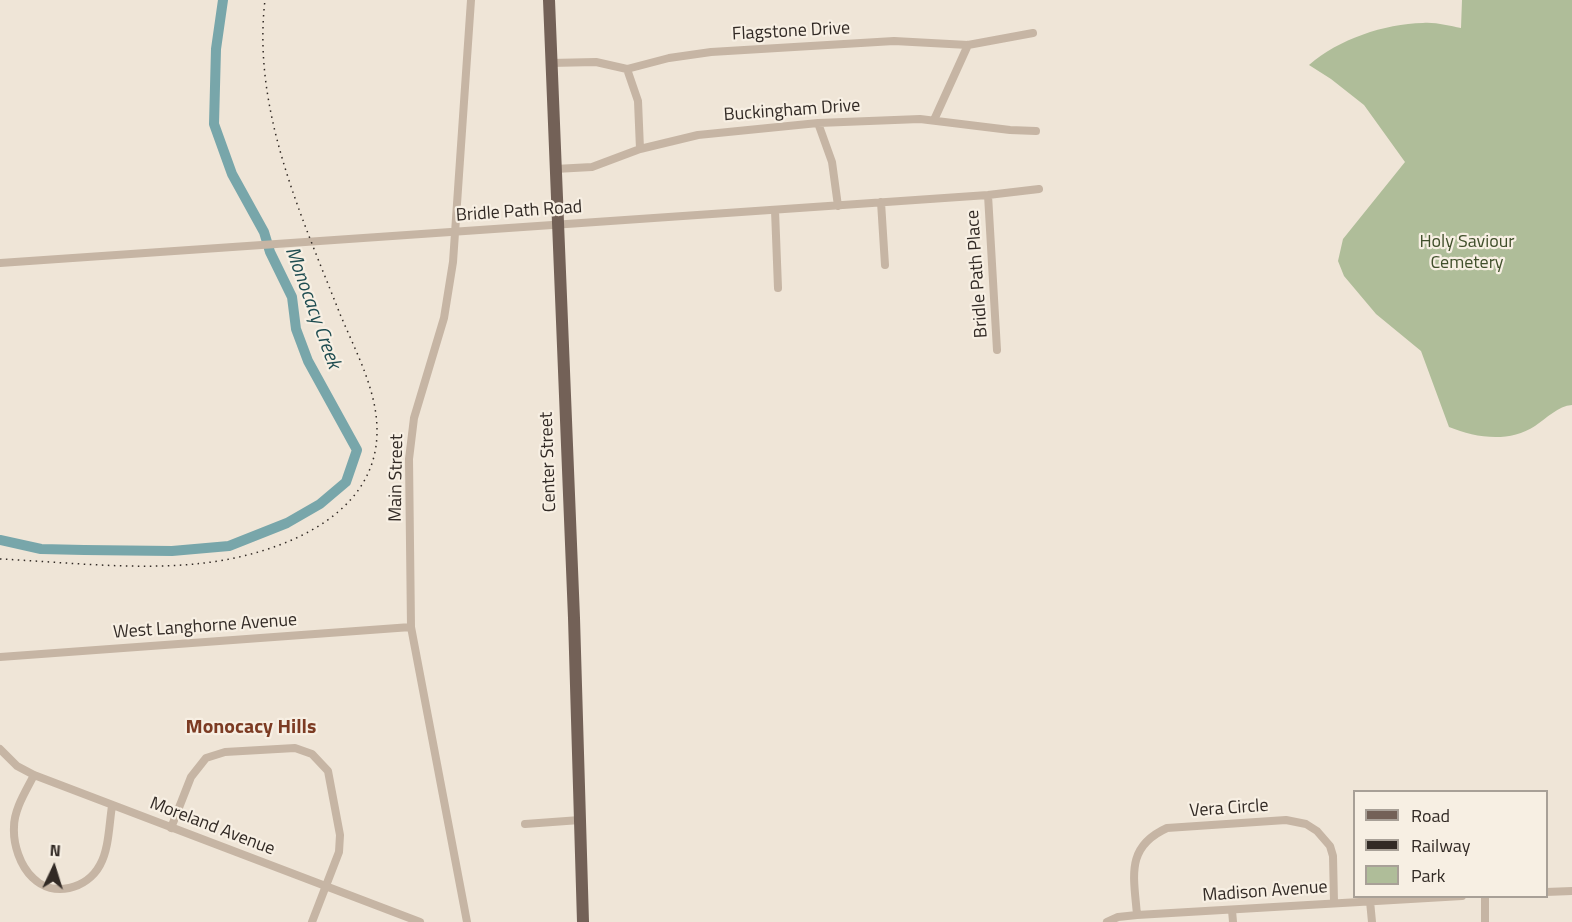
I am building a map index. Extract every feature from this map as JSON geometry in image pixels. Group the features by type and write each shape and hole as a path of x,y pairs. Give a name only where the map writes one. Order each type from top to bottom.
{"main road":[{"name":"Center Street","path":"549,0 583,922"}],"street":[{"name":"Main Street","path":"466,922 411,627 410,451 414,418 444,318 456,231 471,0"},
{"name":"Flagstone Drive","path":"550,63 596,62 627,69 669,58 711,52 894,41 968,45 1034,33"},
{"path":"934,120 968,45"},
{"path":"627,69 638,101 640,148"},
{"name":"Buckingham Drive","path":"555,169 592,166 640,148 680,138 716,132 818,123 908,119 1036,131"},
{"path":"818,123 830,155 838,206"},
{"name":"Bridle Path Road","path":"0,263 838,206 1039,189"},
{"name":"Bridle Path Place","path":"988,195 997,350"},
{"path":"880,202 885,265"},
{"path":"775,210 778,288"},
{"name":"West Langhorne Avenue","path":"0,657 411,627"},
{"path":"171,828 191,777 206,758 225,752 295,748 307,752 322,762 328,771 340,828 339,852 312,922"},
{"name":"Moreland Avenue","path":"0,749 17,766 34,776 420,922"},
{"path":"34,776 16,813 14,837 20,858 27,871 35,880 49,887 65,889 76,887 95,873 103,856 112,806"},
{"path":"525,824 580,819"},
{"name":"Vera Circle","path":"1137,915 1134,866 1137,854 1146,841 1167,828 1238,823 1297,821 1317,831 1330,846 1333,856 1334,902"},
{"path":"1548,892 1572,891"},
{"name":"Madison Avenue","path":"1107,922 1118,917 1137,915 1334,902 1444,898"},
{"path":"1485,898 1485,922"},
{"path":"1370,902 1372,922"},
{"path":"1232,910 1233,922"}],"green space":[{"name":"Holy Saviour Cemetery","path":"1462,0 1572,0 1572,405 1557,410 1525,431 1503,437 1470,434 1449,427 1421,351 1376,314 1344,276 1338,261 1343,239 1405,162 1364,105 1309,65 1348,41 1393,26 1428,23 1461,28"}],"waterway":[{"name":"Monocacy Creek","path":"0,540 41,549 172,551 229,546 287,523 320,504 346,482 357,450 308,361 296,329 292,297 270,252 264,232 232,174 214,124 216,49 223,0"}],"railway":[{"path":"0,559 122,566 171,566 224,560 255,553 286,543 340,511 360,488 373,462 377,430 369,385 296,200 273,122 266,82 263,41 265,0"}],"district":[{"name":"Monocacy Hills","path":"251,728"}]}
